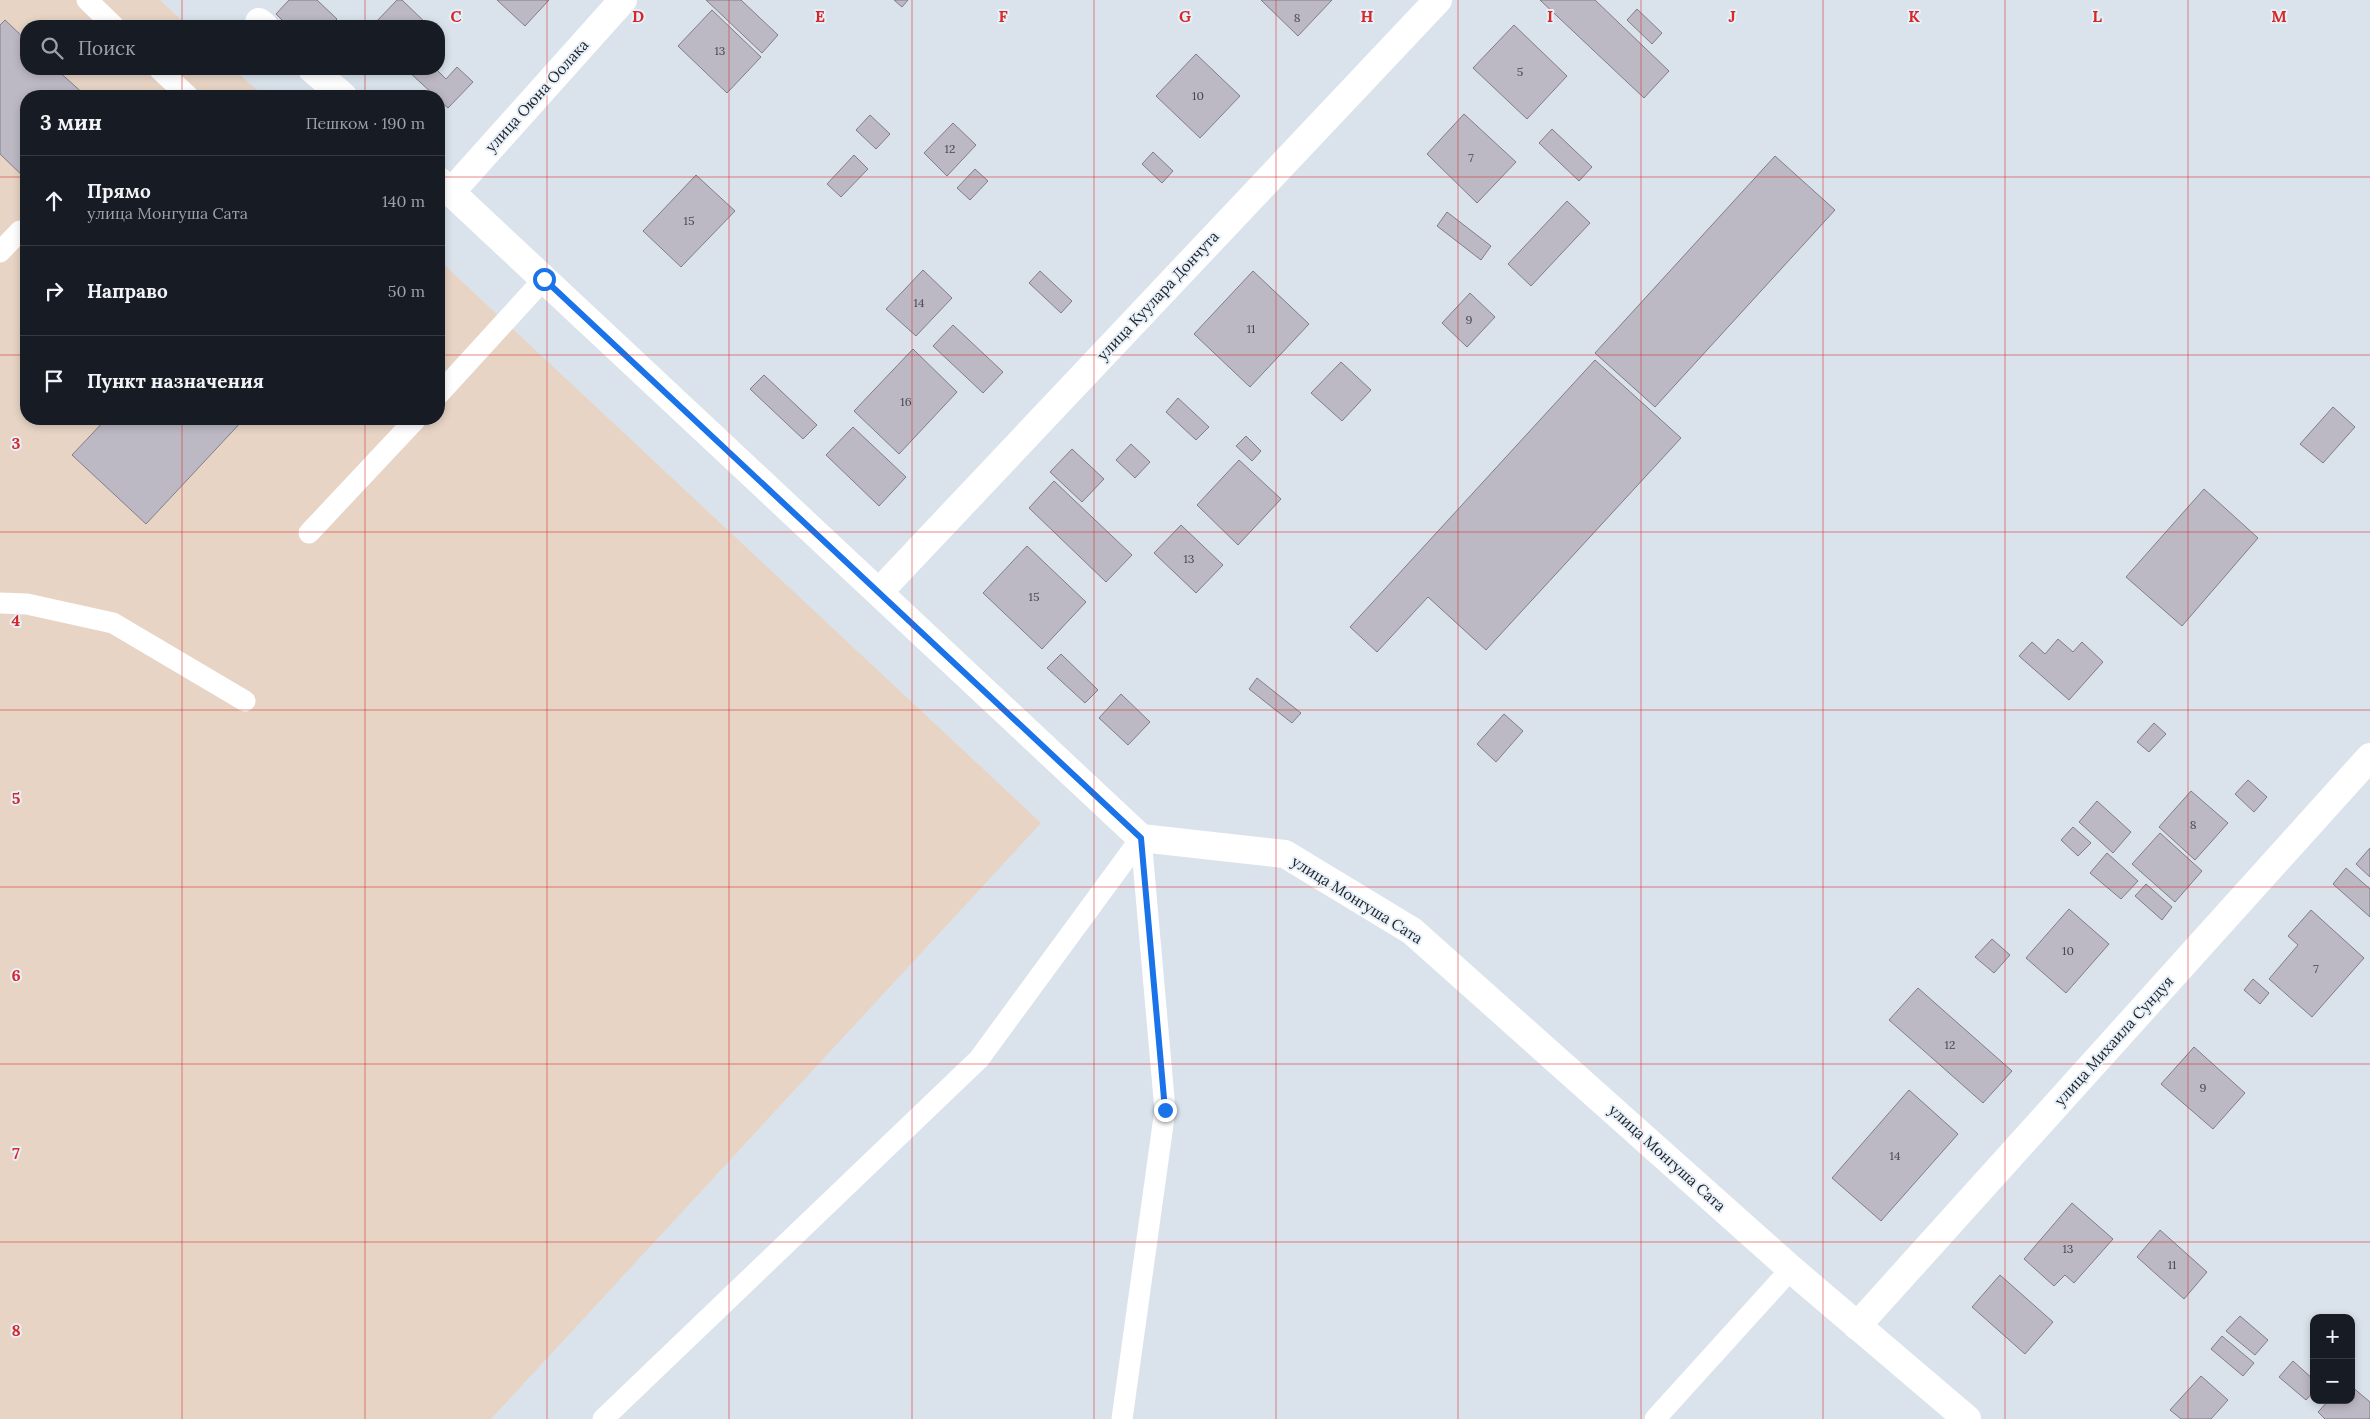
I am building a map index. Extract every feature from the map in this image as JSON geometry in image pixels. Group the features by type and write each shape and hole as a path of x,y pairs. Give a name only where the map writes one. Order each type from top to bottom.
{"street":[{"name":"улица Оюна Оолака","path":"445,187 623,0"},
{"name":"улица Куулара Дончута","path":"879,592 1438,0"},
{"path":"319,75 336,90"},
{"path":"445,187 1141,838"},
{"name":"улица Михаила Сундуя","path":"1857,1326 2370,757"},
{"name":"улица Монгуша Сата","path":"1141,838 1285,854 1412,931 1791,1269 1966,1419"}],"lane":[{"path":"87,0 108,20"},
{"path":"165,75 182,90"},
{"path":"0,252 20,231"},
{"path":"445,387 544,279"},
{"path":"309,534 410,425"},
{"path":"0,603 27,604 113,623 246,700"},
{"path":"603,1419 979,1059 1141,838"},
{"path":"1122,1419 1165,1110 1141,838"},
{"path":"1656,1419 1791,1269"}],"shaded area":[{"path":"0,0 160,0 182,20 20,20 20,75 240,75 257,90 20,90 20,425 445,425 445,266 1041,823 491,1419 0,1419"}],"building":[{"path":"289,0 317,0 337,19 282,20 276,14"},
{"path":"397,0 402,0 423,20 378,20"},
{"path":"497,0 549,0 525,26"},
{"path":"706,0 741,0 778,35 762,53"},
{"path":"894,0 908,0 902,7"},
{"path":"1261,0 1332,0 1298,36"},
{"path":"1540,0 1595,0 1669,71 1644,98"},
{"path":"1637,9 1662,33 1652,44 1627,20"},
{"path":"712,10 761,57 727,93 678,46"},
{"path":"5,20 20,34 20,75 63,75 79,90 20,90 20,173 0,154 0,25"},
{"path":"1514,25 1567,76 1527,119 1473,68"},
{"path":"1196,54 1240,96 1200,138 1156,96"},
{"path":"457,67 473,82 448,108 445,105 445,90 429,90 412,75 442,75 446,79"},
{"path":"1464,114 1516,162 1477,203 1427,154"},
{"path":"870,115 890,134 876,149 856,130"},
{"path":"953,123 976,145 947,176 924,153"},
{"path":"1552,129 1592,167 1579,181 1539,143"},
{"path":"1153,152 1173,171 1162,183 1142,164"},
{"path":"854,155 868,169 841,197 827,184"},
{"path":"1775,156 1835,210 1655,407 1595,353"},
{"path":"975,169 988,181 970,200 957,188"},
{"path":"696,175 735,211 681,267 643,231"},
{"path":"1567,201 1590,223 1531,286 1508,264"},
{"path":"1447,212 1491,246 1481,260 1437,226"},
{"path":"923,270 952,298 916,336 886,309"},
{"path":"1040,271 1072,301 1061,313 1029,283"},
{"path":"1253,271 1309,324 1250,387 1194,334"},
{"path":"1470,293 1495,317 1467,347 1442,323"},
{"path":"953,325 1003,372 983,393 933,346"},
{"path":"913,349 957,392 899,454 854,411"},
{"path":"1595,360 1681,438 1486,650 1428,597 1377,652 1350,627"},
{"path":"1341,362 1371,390 1342,421 1311,393"},
{"path":"764,375 817,425 803,439 750,389"},
{"path":"1178,398 1209,427 1196,440 1166,412"},
{"path":"2333,407 2355,427 2323,463 2300,444"},
{"path":"100,425 238,425 146,524 72,455"},
{"path":"853,427 906,477 879,506 826,455"},
{"path":"1246,436 1261,451 1252,461 1236,446"},
{"path":"1131,444 1150,462 1135,478 1116,460"},
{"path":"1072,449 1104,479 1082,502 1050,472"},
{"path":"1239,460 1281,499 1238,545 1197,505"},
{"path":"1054,481 1132,555 1106,582 1029,508"},
{"path":"2204,489 2258,538 2182,626 2126,577"},
{"path":"1181,525 1223,565 1196,593 1154,553"},
{"path":"1027,546 1086,602 1042,649 983,593"},
{"path":"2058,639 2073,652 2082,642 2103,662 2069,700 2019,656 2032,642 2045,654"},
{"path":"1061,654 1098,690 1085,703 1047,668"},
{"path":"1257,678 1301,713 1292,723 1249,689"},
{"path":"1121,694 1150,722 1128,745 1099,718"},
{"path":"1504,714 1523,731 1496,762 1477,744"},
{"path":"2154,723 2166,734 2149,752 2137,742"},
{"path":"2248,780 2267,797 2254,812 2235,794"},
{"path":"2191,791 2228,823 2195,860 2159,827"},
{"path":"2097,801 2131,832 2113,853 2079,822"},
{"path":"2073,827 2091,843 2078,856 2061,840"},
{"path":"2160,833 2202,871 2175,902 2132,864"},
{"path":"2370,848 2370,877 2356,864"},
{"path":"2107,853 2138,881 2121,899 2090,873"},
{"path":"2346,868 2370,889 2370,917 2333,884"},
{"path":"2146,884 2172,907 2162,920 2135,896"},
{"path":"2069,909 2109,944 2066,993 2026,958"},
{"path":"2311,910 2364,958 2312,1017 2269,979 2298,945 2288,936"},
{"path":"1992,939 2010,955 1994,973 1975,957"},
{"path":"2253,979 2269,993 2260,1004 2244,990"},
{"path":"1918,988 2012,1071 1983,1103 1889,1020"},
{"path":"2194,1047 2245,1093 2213,1129 2161,1084"},
{"path":"1909,1090 1958,1134 1881,1221 1832,1178"},
{"path":"2072,1203 2113,1239 2074,1283 2065,1275 2054,1286 2024,1259"},
{"path":"2160,1230 2207,1272 2184,1299 2137,1257"},
{"path":"2000,1275 2053,1322 2025,1354 1972,1307"},
{"path":"2240,1316 2268,1340 2255,1355 2226,1331"},
{"path":"2222,1336 2254,1363 2243,1376 2211,1349"},
{"path":"2293,1361 2310,1376 2310,1396 2306,1400 2279,1377"},
{"path":"2201,1376 2228,1400 2211,1419 2181,1419 2170,1410"},
{"path":"2355,1389 2370,1402 2370,1419 2325,1419 2318,1412 2325,1404 2355,1404"}],"route":[{"path":"544,279 1141,838 1165,1110"}]}
